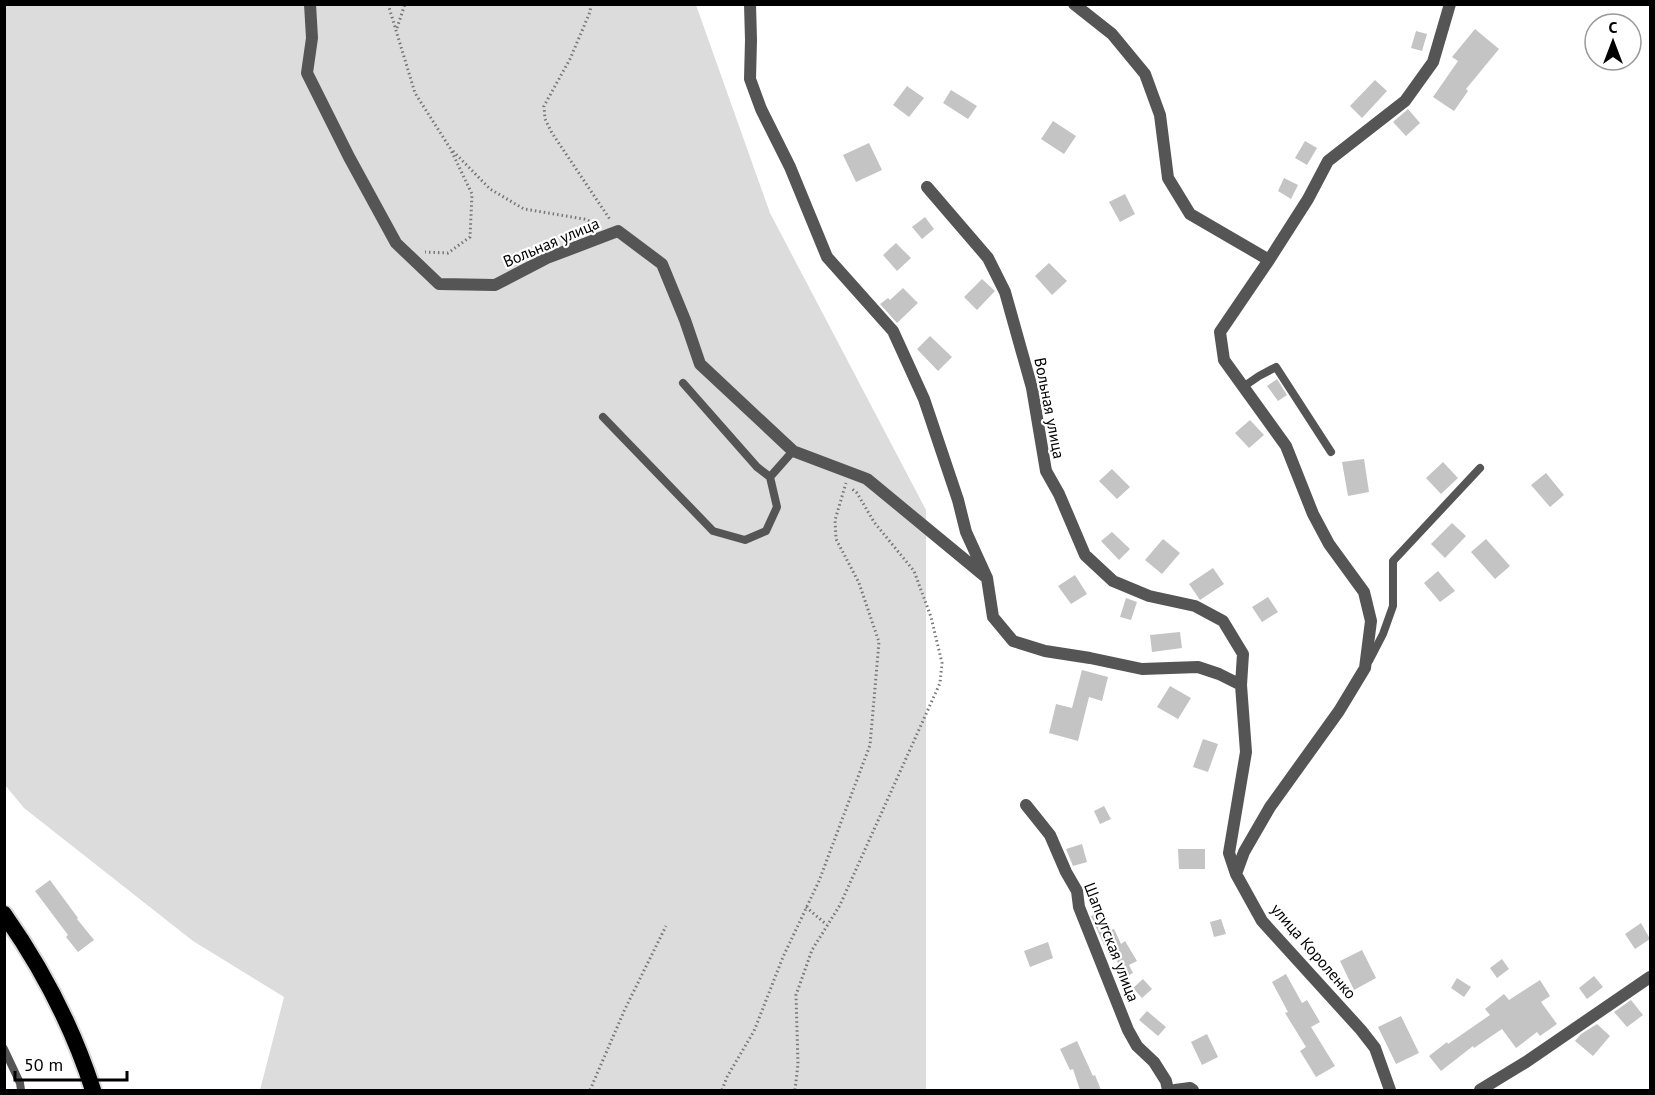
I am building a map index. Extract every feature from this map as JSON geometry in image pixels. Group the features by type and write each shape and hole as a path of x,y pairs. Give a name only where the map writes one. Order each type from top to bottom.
{"highway":[{"path":"4,914 30,951 58,1005 84,1063 93,1090"}],"street":[{"name":"Вольная улица","path":"310,4 312,38 307,73 396,243 439,284 495,285 547,258 618,231 662,264 700,364 793,451 867,479 987,578"},
{"path":"750,4 750,79 761,109 790,166 827,257 893,331 924,399 958,500 966,532 987,578 993,617 1013,641 1044,651 1142,669 1198,668 1219,674 1241,685"},
{"path":"1074,4 1112,34 1145,74 1160,115 1168,178 1190,214 1269,260"},
{"path":"1236,874 1244,852 1270,807 1339,711 1365,668 1371,621 1364,591 1329,544 1313,514 1286,446 1224,360 1220,332 1308,199 1328,161 1405,101 1433,62 1450,4"},
{"name":"Вольная улица","path":"927,188 988,258 1005,292 1032,388 1046,471 1059,494 1085,555 1113,581 1149,597 1195,606 1223,621 1243,654 1241,685"},
{"name":"улица Короленко","path":"1241,685 1246,752 1229,853 1236,874 1262,921 1375,1048 1390,1090"},
{"name":"Шапсугская улица","path":"1026,805 1050,835 1077,891 1079,907 1128,1030 1137,1046 1154,1062 1166,1081 1168,1090"},
{"path":"1480,1090 1526,1062 1650,977"},
{"path":"1175,1090 1190,1088 1193,1090"}],"lane":[{"path":"1243,387 1276,368 1331,452"},
{"path":"603,417 713,531 745,540 766,531 777,507 770,477 757,466 683,383"},
{"path":"770,477 793,451"},
{"path":"1365,668 1383,634 1393,606 1393,561 1480,468"},
{"path":"4,1049 21,1090"}],"path":[{"path":"388,4 415,93 450,148 472,194 470,237 448,253 405,252"},
{"path":"396,29 405,4"},
{"path":"591,4 590,12 570,58 544,106 545,119 618,231"},
{"path":"450,148 490,189 524,209 584,219 618,231"},
{"path":"722,1090 727,1077 754,1031 783,957 819,880 870,745 879,642 858,583 836,539 835,520 846,483 857,494 874,522 914,571 931,617 942,663 940,683 840,905 812,950 796,995 798,1064 795,1090"},
{"path":"806,907 828,925"},
{"path":"590,1090 625,1009 666,926"}],"shaded area":[{"path":"4,5 696,5 770,213 926,510 926,1090 260,1090 284,997 193,941 24,808 5,785"}],"building":[{"path":"1475,29 1499,49 1466,89 1468,91 1454,111 1433,97 1458,61 1452,57"},
{"path":"1416,31 1427,34 1422,51 1411,48"},
{"path":"1375,80 1387,91 1362,118 1350,106"},
{"path":"907,86 924,98 909,117 893,105"},
{"path":"951,90 977,106 968,119 943,103"},
{"path":"1408,109 1420,123 1406,136 1393,122"},
{"path":"1053,121 1076,136 1064,154 1041,139"},
{"path":"1305,141 1317,148 1307,165 1295,158"},
{"path":"869,143 882,170 856,182 843,155"},
{"path":"1284,178 1298,185 1291,199 1278,191"},
{"path":"1125,194 1135,214 1120,222 1109,202"},
{"path":"925,217 934,229 922,239 912,227"},
{"path":"896,243 911,258 897,271 883,255"},
{"path":"1049,263 1067,281 1052,295 1035,276"},
{"path":"982,279 995,291 977,310 964,297"},
{"path":"903,288 918,303 897,323 880,304 888,298 890,300"},
{"path":"930,336 952,357 938,371 917,349"},
{"path":"1277,379 1287,395 1278,401 1267,386"},
{"path":"1250,420 1264,435 1249,448 1235,433"},
{"path":"1364,459 1369,492 1348,496 1342,462"},
{"path":"1443,462 1458,478 1441,494 1426,478"},
{"path":"1112,469 1130,487 1117,499 1099,481"},
{"path":"1546,473 1564,495 1550,507 1531,485"},
{"path":"1452,523 1466,536 1445,558 1431,544"},
{"path":"1112,532 1130,549 1119,560 1101,541"},
{"path":"1163,539 1180,553 1162,574 1145,560"},
{"path":"1486,539 1510,566 1495,579 1471,552"},
{"path":"1213,568 1224,584 1200,600 1189,584"},
{"path":"1438,571 1455,591 1440,602 1424,583"},
{"path":"1075,575 1087,594 1071,604 1058,586"},
{"path":"1268,597 1278,612 1262,622 1252,607"},
{"path":"1126,598 1137,602 1131,620 1120,617"},
{"path":"1180,632 1182,648 1152,652 1150,635"},
{"path":"1082,670 1108,677 1102,701 1089,697 1078,741 1049,733 1056,704 1072,708"},
{"path":"1170,686 1191,698 1178,719 1157,707"},
{"path":"1203,739 1218,744 1208,772 1193,767"},
{"path":"1104,806 1111,819 1100,824 1094,811"},
{"path":"1082,844 1087,862 1073,866 1066,849"},
{"path":"1178,849 1205,849 1205,869 1179,869"},
{"path":"50,880 94,940 78,952 35,891"},
{"path":"1104,911 1110,930 1114,929 1121,944 1125,941 1137,961 1129,965 1133,973 1126,977 1107,944 1104,945 1091,916"},
{"path":"1221,919 1226,934 1214,937 1210,922"},
{"path":"1641,923 1650,939 1635,949 1625,934"},
{"path":"1048,942 1053,958 1030,967 1024,951"},
{"path":"1362,950 1376,978 1354,990 1340,961"},
{"path":"1502,959 1509,969 1497,978 1490,968"},
{"path":"1286,974 1302,1003 1307,1000 1320,1022 1311,1027 1335,1066 1316,1077 1300,1051 1306,1047 1285,1013 1288,1012 1272,982"},
{"path":"1594,976 1603,987 1587,999 1579,988"},
{"path":"1457,978 1471,987 1464,997 1451,988"},
{"path":"1143,979 1152,989 1142,998 1133,988"},
{"path":"1540,980 1550,996 1541,1002 1557,1024 1540,1036 1537,1032 1516,1048 1502,1029 1474,1048 1473,1046 1441,1071 1429,1056 1490,1015 1485,1009 1504,994 1509,1000"},
{"path":"1631,1000 1643,1015 1627,1027 1614,1012"},
{"path":"1147,1011 1166,1027 1158,1036 1139,1020"},
{"path":"1401,1016 1419,1053 1396,1064 1378,1027"},
{"path":"1597,1024 1610,1036 1593,1056 1575,1041 1581,1034"},
{"path":"1207,1034 1218,1057 1202,1065 1191,1042"},
{"path":"1077,1041 1101,1090 1080,1090 1073,1069 1070,1070 1060,1049"}]}
